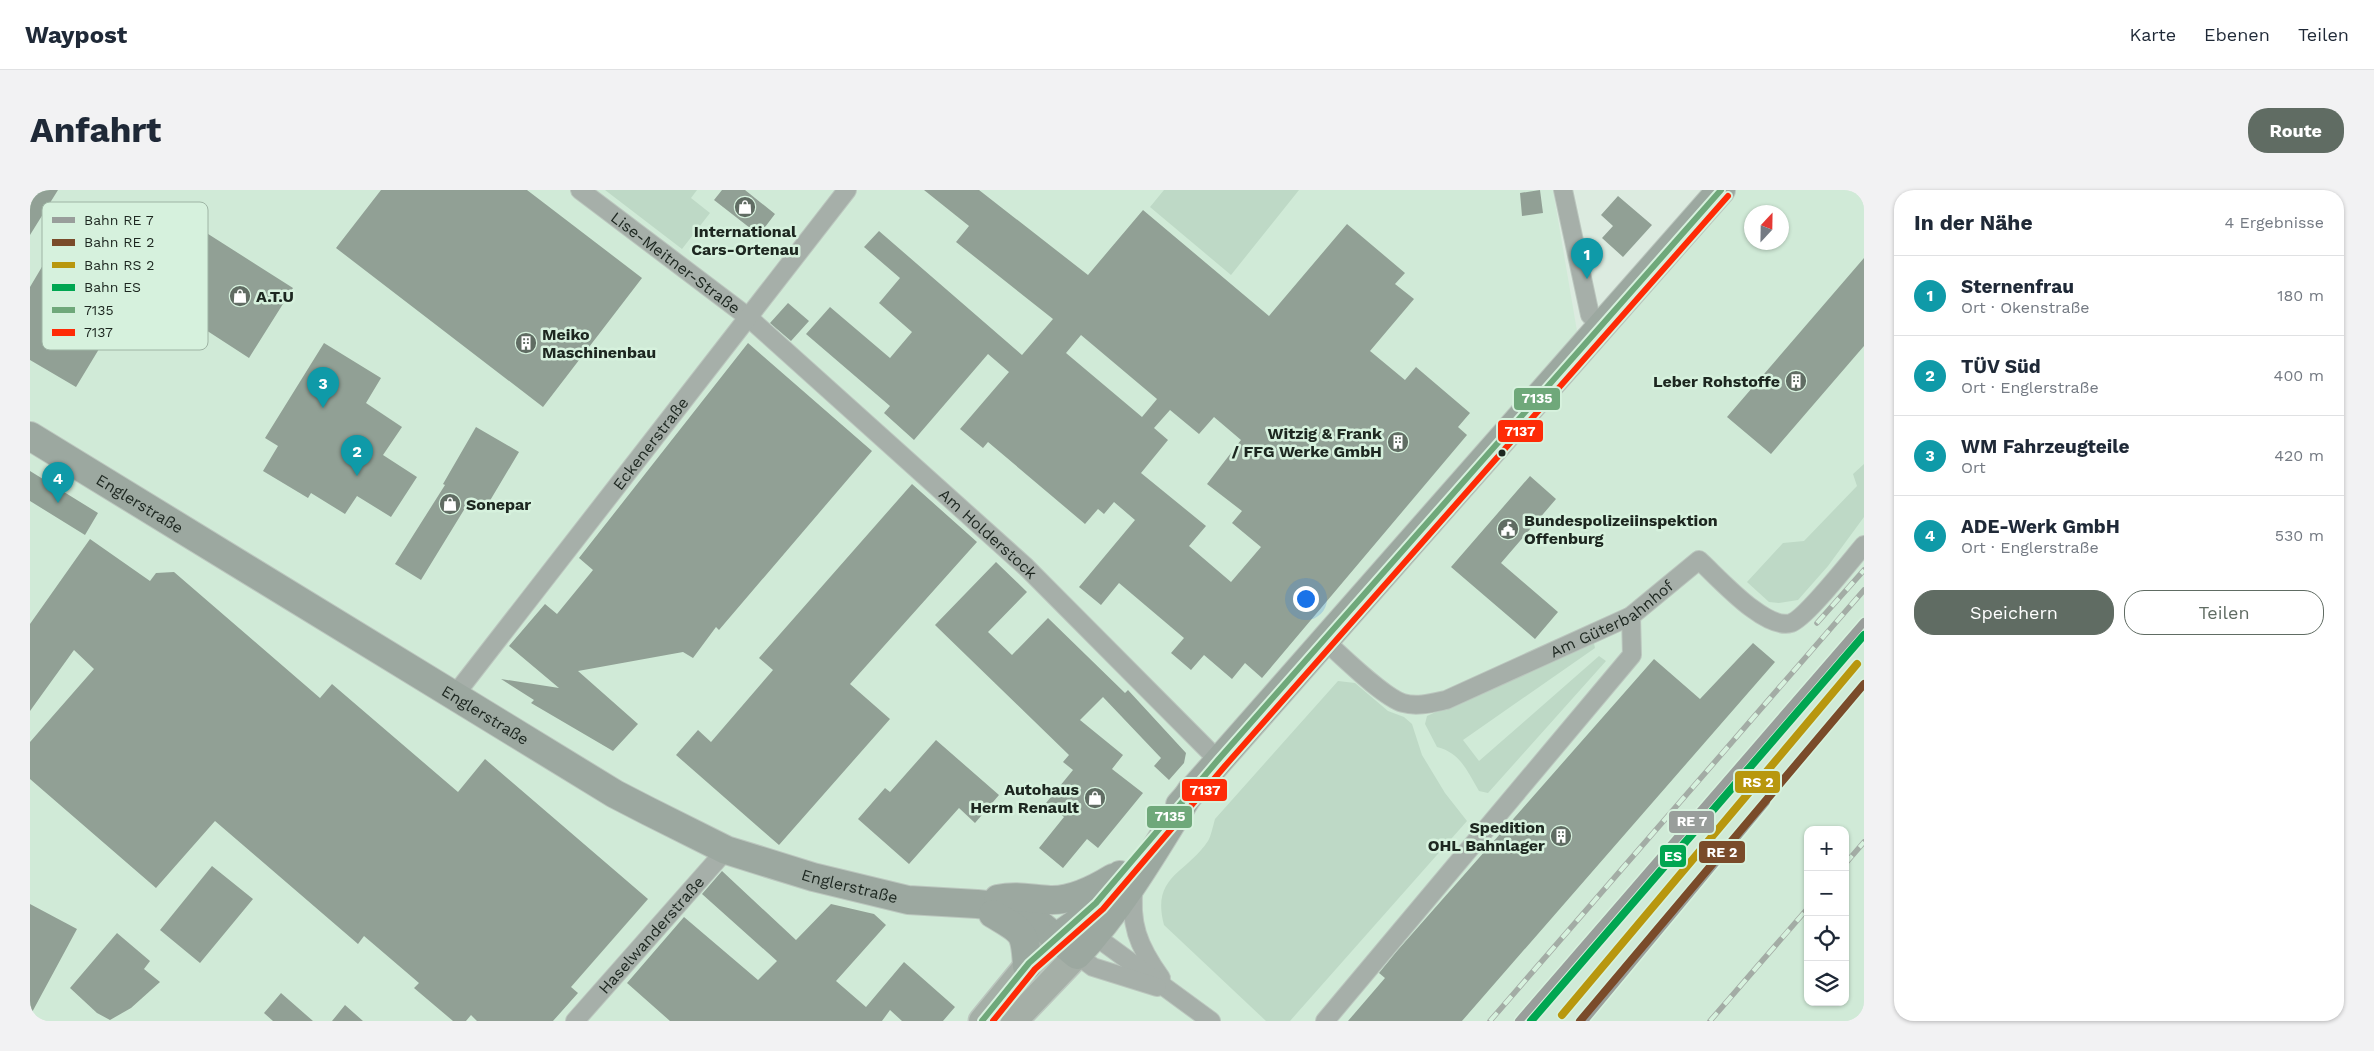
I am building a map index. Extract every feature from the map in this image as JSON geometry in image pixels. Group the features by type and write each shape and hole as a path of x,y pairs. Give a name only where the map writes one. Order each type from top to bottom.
{"main road":[{"path":"1014,1021 1077,937 1129,877 1191,791 1721,190"},
{"name":"Englerstraße","path":"30,436 615,794 726,850 813,877 908,900 1007,907 1077,937"},
{"name":"Englerstraße","path":"977,904 1010,896 1052,900 1089,891 1129,877"},
{"path":"1052,900 1077,937"},
{"name":"Englerstraße","path":"977,904 1020,931 1026,941 1027,966"},
{"path":"982,1021 1027,966 1077,937"}],"street":[{"name":"Lise-Meitner-Straße","path":"580,190 748,317"},
{"name":"Eckenerstraße","path":"454,696 847,190"},
{"path":"1563,190 1590,315 1601,326"},
{"name":"Am Holderstock","path":"748,317 1026,567 1218,760"},
{"name":"Am Güterbahnhof","path":"1324,640 1387,695 1404,704 1425,705 1446,700 1632,616 1699,560 1754,611 1777,623 1791,623 1814,604 1864,545"},
{"path":"1325,1021 1632,655 1632,616"},
{"name":"Haselwanderstraße","path":"576,1021 726,850"},
{"path":"1129,877 1137,940 1148,960 1172,992"},
{"path":"1077,937 1093,967 1172,992"},
{"path":"1077,937 1172,992 1211,1021"}],"shaded area":[{"path":"30,190 1553,190 1578,337 1701,190 1864,190 1864,1021 30,1021"},
{"path":"605,190 697,190 691,198 710,213 682,249"},
{"path":"1164,190 1299,190 1231,275 1150,207"},
{"path":"1864,464 1864,517 1828,566 1798,600 1779,603 1769,602 1747,582 1783,543 1804,541 1857,486 1853,474"},
{"path":"1593,639 1595,648 1463,740 1479,761 1599,656 1606,661 1488,793 1479,791 1458,758 1437,747 1425,724 1427,716"},
{"path":"1338,681 1355,683 1388,711 1404,717 1412,724 1422,755 1445,793 1467,821 1290,1021 1266,1021 1164,925 1161,909 1162,896 1166,886 1173,877 1208,841 1215,819"}],"building":[{"path":"30,190 58,190 51,202 42,202 42,216 30,235"},
{"name":"Meiko Maschinenbau","path":"381,190 527,190 642,278 543,407 336,248"},
{"name":"International Cars-Ortenau","path":"722,190 745,190 775,214 759,235 714,200"},
{"path":"924,190 979,190 1088,275 1143,210 1269,316 1347,224 1405,273 1395,284 1414,299 1370,351 1405,380 1416,367 1470,413 1458,427 1467,435 1262,678 1245,663 1232,679 1204,655 1191,670 1171,653 1184,638 1119,583 1101,605 1079,587 1135,520 1114,502 1104,514 1098,509 1085,524 988,442 983,448 960,429 1009,372 988,354 914,440 884,413 890,406 806,334 830,307 890,358 912,332 879,303 900,278 864,247 879,231 1022,355 1053,319 956,242 969,226","holes":["1081,335 1157,399 1142,417 1066,353","1170,410 1199,434 1214,417 1241,440 1207,484 1242,511 1232,523 1261,547 1231,582 1189,546 1206,526 1141,473 1168,440 1154,428"]},
{"path":"1540,190 1543,213 1522,216 1520,193"},
{"path":"1618,196 1652,225 1623,257 1602,238 1613,226 1601,215"},
{"name":"A.T.U","path":"208,234 293,288 249,358 208,331"},
{"name":"Leber Rohstoffe","path":"1864,258 1864,346 1771,454 1727,417"},
{"path":"42,267 42,350 98,350 76,387 30,360 30,287"},
{"path":"788,303 809,321 791,341 770,323"},
{"path":"324,343 381,378 366,403 402,427 383,455 417,477 391,517 357,496 345,514 311,493 308,498 263,471 278,446 265,438"},
{"path":"748,343 872,451 719,630 716,627 693,658 683,652 578,671 638,724 613,751 531,703 534,700 501,679 559,688 509,646 545,604 557,614 593,570 579,558"},
{"name":"Sonepar","path":"476,427 519,452 485,509 470,500 421,580 395,564 445,485 443,484"},
{"path":"30,471 98,513 85,535 30,501"},
{"name":"Bundespolizeiinspektion Offenburg","path":"1530,476 1556,499 1501,563 1558,612 1535,639 1451,567"},
{"path":"912,484 977,542 850,684 890,719 779,845 676,755 698,730 711,742 773,670 759,658"},
{"path":"90,539 150,581 156,573 174,572 320,698 332,684 458,792 485,759 648,899 571,987 578,993 553,1021 477,1021 471,1015 466,1021 453,1021 414,988 419,983 364,936 358,944 215,821 156,888 30,779 30,742 94,669 74,650 30,711 30,624"},
{"path":"996,562 1027,592 988,632 1012,655 1048,618 1125,693 1128,690 1186,753 1184,763 1169,780 1154,766 1161,758 1103,697 1080,720 1123,755 1112,769 1143,793 1098,848 1087,839 1063,868 1039,848 1064,817 1046,803 1073,770 1063,762 1069,755 935,625"},
{"name":"Spedition OHL Bahnlager","path":"1753,643 1775,662 1462,1021 1348,1021 1385,978 1379,973 1397,951 1654,659 1700,699"},
{"path":"936,740 999,795 975,823 959,808 909,864 858,819 885,788 890,792"},
{"path":"212,866 253,899 200,963 160,930"},
{"path":"722,871 796,940 831,904 874,914 886,925 836,981 866,1007 904,962 955,1007 943,1021 902,1021 890,1010 882,1021 670,1021 627,983 684,917 758,980 777,961 702,894"},
{"path":"30,904 77,929 30,1016"},
{"path":"117,933 150,961 144,969 160,982 131,1008 110,1020 97,1013 70,988"},
{"path":"281,993 313,1021 273,1021 264,1013"},
{"path":"345,1005 363,1021 332,1021"}],"railway":[{"path":"1817,623 1864,570"},
{"path":"1490,1021 1864,590"},
{"path":"1849,859 1864,842"},
{"path":"1710,1021 1804,913"}],"transit line":[{"name":"7135","path":"982,1021 1029,963 1096,903 1218,760 1721,190"},
{"name":"7137","path":"993,1021 1035,969 1103,909 1225,766 1728,196"},
{"path":"1519,1021 1864,622"},
{"path":"1562,1015 1857,664"},
{"path":"1580,1021 1864,684"},
{"path":"1584,1021 1766,802"}],"rail line":[{"name":"ES","path":"1531,1021 1864,635"}],"place":[{"name":"International Cars-Ortenau","path":"745,207"},
{"name":"Sternenfrau","path":"1587,279"},
{"name":"A.T.U","path":"240,296"},
{"name":"Meiko Maschinenbau","path":"526,343"},
{"name":"Leber Rohstoffe","path":"1796,381"},
{"name":"WM Fahrzeugteile","path":"323,408"},
{"name":"Witzig & Frank / FFG Werke GmbH","path":"1398,442"},
{"name":"TÜV Süd","path":"357,476"},
{"name":"ADE-Werk GmbH","path":"58,503"},
{"name":"Sonepar","path":"450,504"},
{"name":"Bundespolizeiinspektion Offenburg","path":"1508,529"},
{"name":"Autohaus Herm Renault","path":"1095,798"},
{"name":"Spedition OHL Bahnlager","path":"1561,836"}]}
